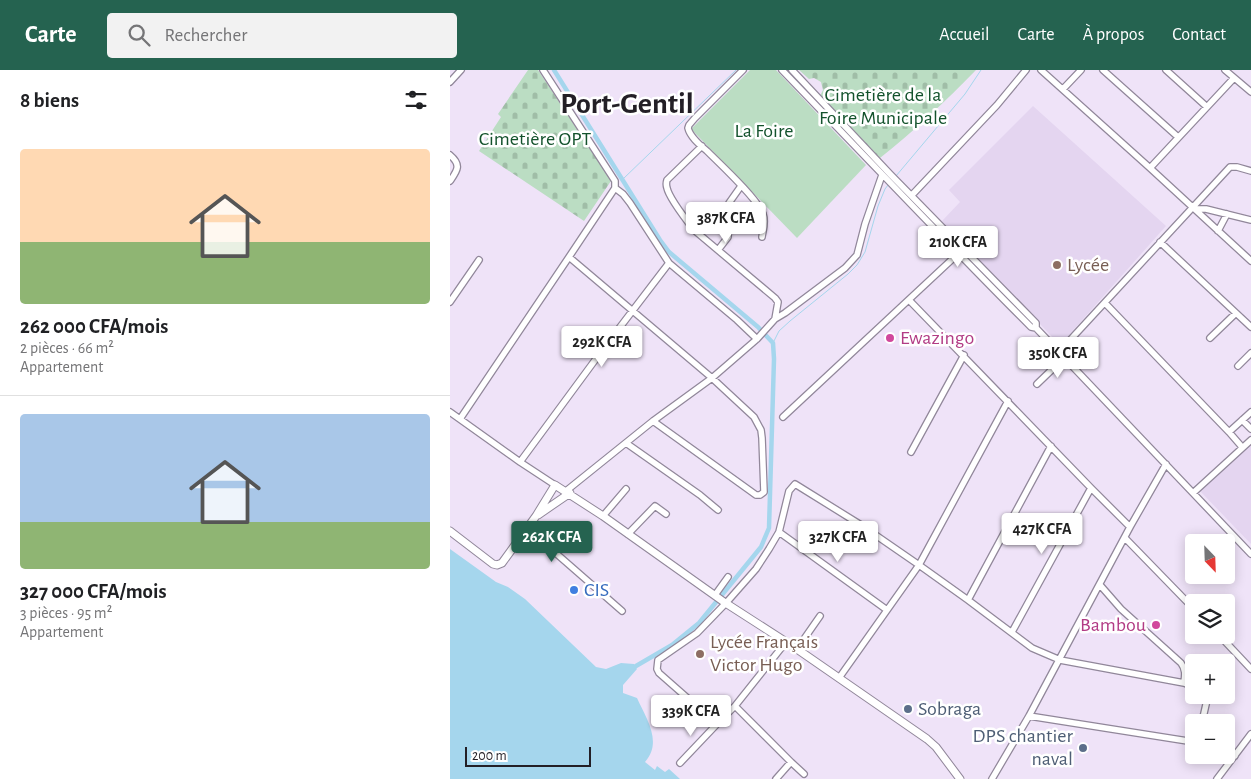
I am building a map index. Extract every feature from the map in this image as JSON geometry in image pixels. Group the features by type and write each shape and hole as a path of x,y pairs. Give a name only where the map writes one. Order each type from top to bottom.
{"main road":[{"path":"450,531 494,564 502,563 536,516 555,484 927,739 960,779"},
{"path":"536,516 568,492"}],"street":[{"path":"450,81 461,70"},
{"path":"460,419 615,188 614,181 543,70"},
{"path":"743,70 689,125 688,131 756,201 763,212 765,221 762,237"},
{"path":"782,70 958,254 1031,327 1036,328 1251,554"},
{"path":"792,70 1036,323 1036,328"},
{"path":"912,195 997,105 1026,70"},
{"path":"1041,70 1251,262"},
{"path":"1063,89 1081,70"},
{"path":"1103,70 1178,137"},
{"path":"1166,70 1207,107"},
{"path":"1225,70 1251,92"},
{"path":"1150,168 1234,78"},
{"path":"702,146 667,180 667,190 694,230 788,311"},
{"path":"450,155 455,159 458,167 457,172 450,181"},
{"path":"1059,352 1160,242 1194,208 1230,166 1251,171"},
{"path":"568,492 626,443 712,378 758,338 775,318 788,311 845,268 857,255 865,224 882,175"},
{"path":"718,250 728,237 730,203 741,186"},
{"path":"615,188 630,203 669,263 758,338"},
{"path":"1194,208 1206,208 1251,220"},
{"path":"1218,230 1227,214"},
{"path":"1160,242 1251,327"},
{"path":"783,417 964,248"},
{"path":"569,257 712,378 754,417 761,430 764,492 756,495 653,422"},
{"path":"450,302 479,260"},
{"path":"520,462 631,311 669,263"},
{"path":"909,300 1130,526"},
{"path":"775,318 778,302"},
{"path":"1105,303 1242,447"},
{"path":"1210,338 1236,313"},
{"path":"1238,366 1251,353"},
{"path":"911,452 964,355"},
{"path":"1037,384 1064,358"},
{"path":"839,678 919,565 1008,401"},
{"path":"450,412 520,462 555,484"},
{"path":"1229,432 1251,412"},
{"path":"1242,420 1251,429"},
{"path":"1193,493 1251,440"},
{"path":"626,443 700,495 718,510"},
{"path":"968,600 1051,446"},
{"path":"992,779 1060,660 1130,526 1166,464"},
{"path":"717,724 659,673 658,660 697,633 756,568 779,532 789,491 795,484 861,525 919,565 1032,648 1060,660 1184,683 1186,673 1181,663 1121,609 1100,585"},
{"path":"1012,632 1091,488"},
{"path":"604,516 626,489"},
{"path":"628,534 655,506 666,514"},
{"path":"549,547 564,526"},
{"path":"527,528 622,611"},
{"path":"779,532 887,610"},
{"path":"1125,538 1185,600"},
{"path":"716,595 728,578"},
{"path":"797,649 820,616"},
{"path":"680,763 735,706 786,642"},
{"path":"1227,644 1251,669"},
{"path":"735,706 804,774"},
{"path":"1029,716 1185,741"},
{"path":"1235,756 1251,734"},
{"path":"776,779 791,762"},
{"path":"1217,779 1229,764"}],"shaded area":[{"name":"Lycée","path":"1033,106 1166,226 1060,345 942,221 960,202 949,190"},
{"path":"1251,444 1251,544 1200,491"}],"green space":[{"name":"Cimetière OPT","path":"528,70 538,70 587,144 589,143 611,181 584,221 479,151 501,117 498,114"},
{"name":"La Foire","path":"750,70 776,70 866,165 797,238 691,129"},
{"name":"Cimetière de la Foire Municipale","path":"799,70 976,70 930,116 880,158 820,96 823,90 821,82 814,78 809,79"}],"water":[{"path":"450,549 496,582 508,587 525,599 596,667 606,669 621,663 634,664 637,669 623,685 623,693 637,698 651,730 653,746 645,762 655,770 657,766 665,772 669,769 680,779 450,779"}],"waterway":[{"path":"554,70 669,252 758,327 773,343 769,528 761,547 699,623 672,645 636,666"},
{"path":"622,180 736,70"},
{"path":"896,176 965,94 981,70"},
{"path":"773,343 779,331 857,265 865,252 878,206 888,185"}],"place":[{"name":"Lycée","path":"1057,265"},
{"name":"Ewazingo","path":"890,338"},
{"name":"CIS","path":"574,590"},
{"name":"Bambou","path":"1156,625"},
{"name":"Lycée Français Victor Hugo","path":"700,654"},
{"name":"Sobraga","path":"908,709"},
{"name":"DPS chantier naval","path":"1083,748"}],"district":[{"name":"Port-Gentil","path":"627,104"}]}
